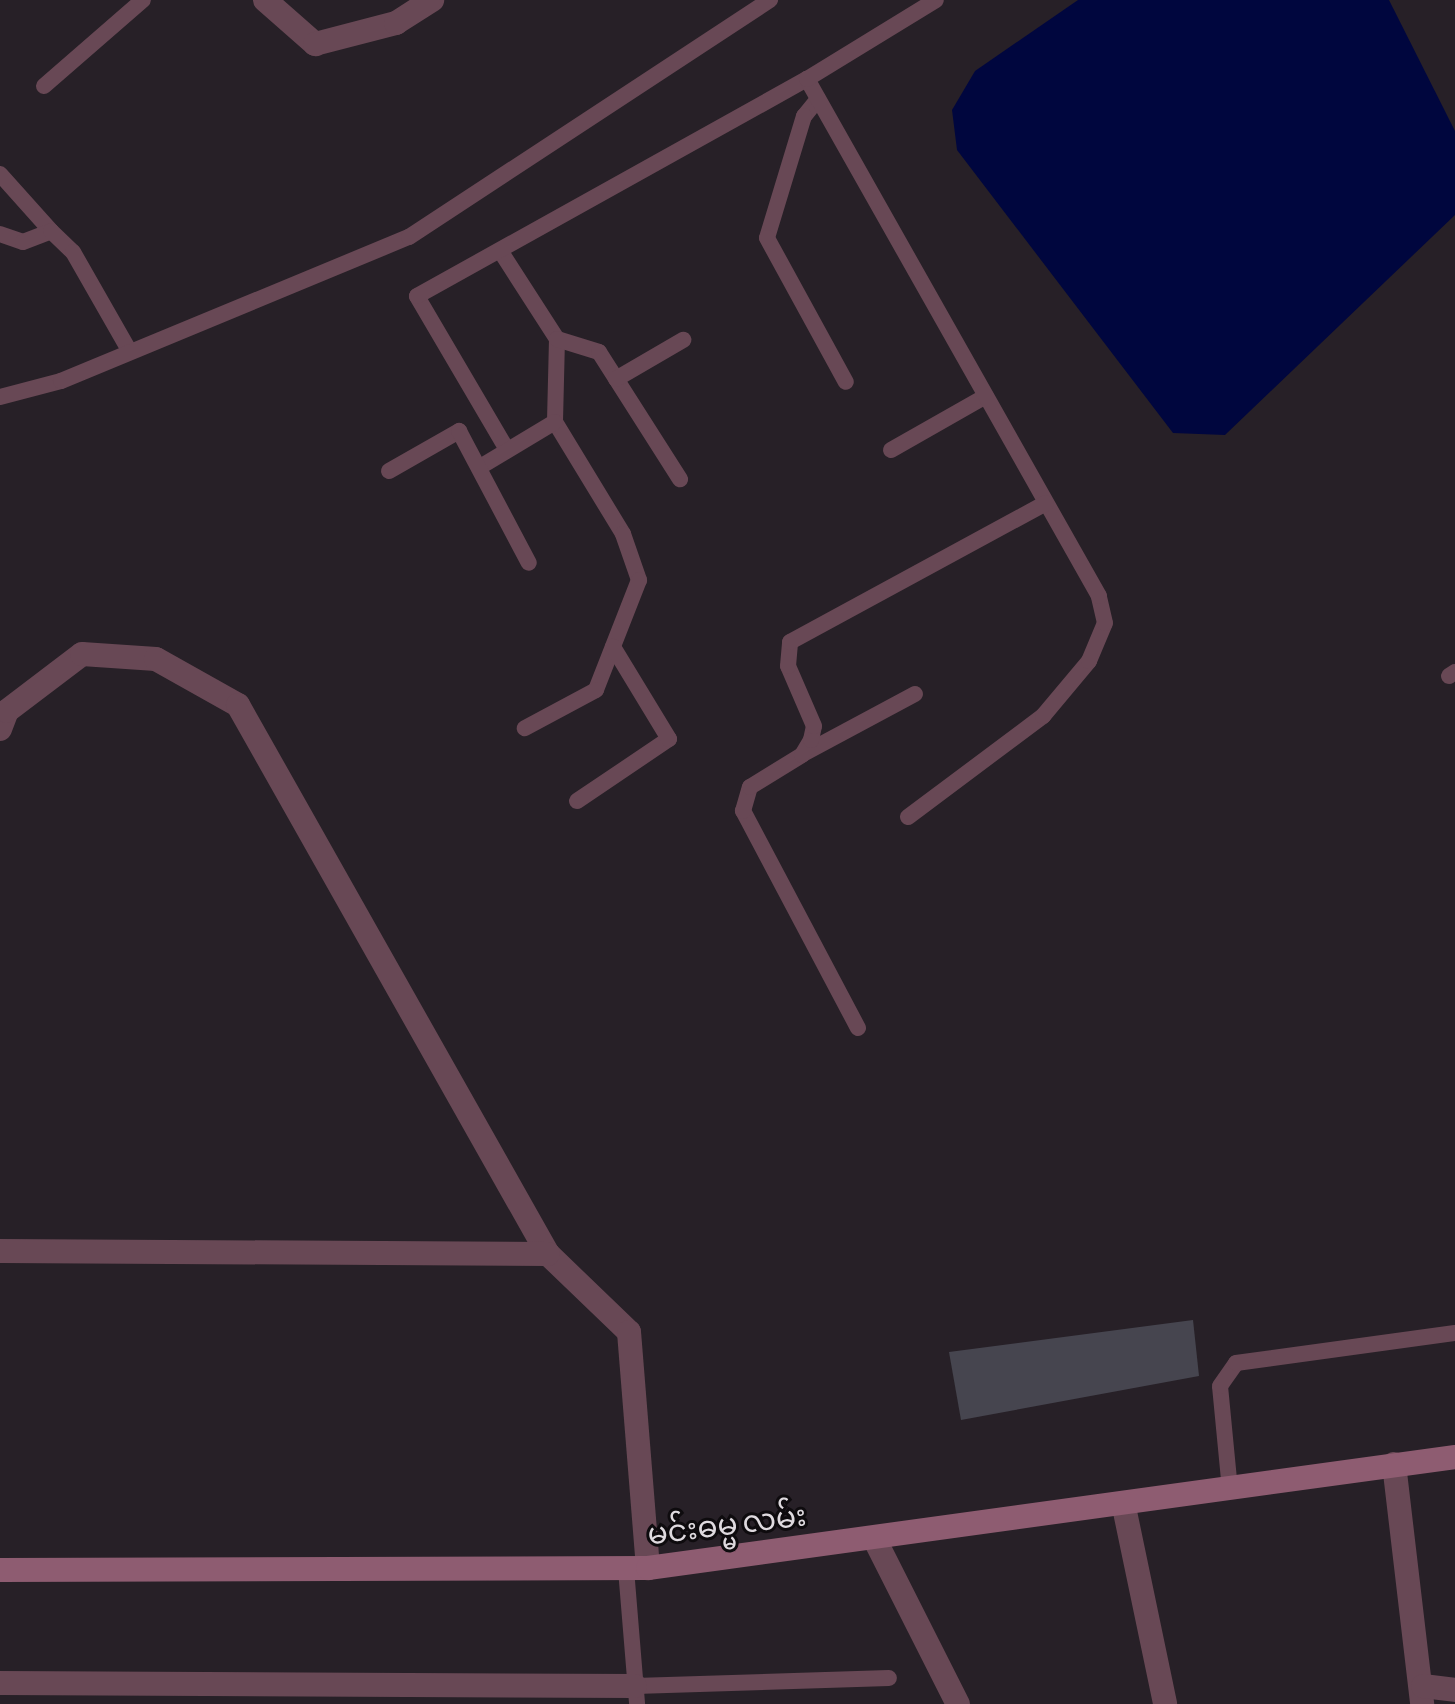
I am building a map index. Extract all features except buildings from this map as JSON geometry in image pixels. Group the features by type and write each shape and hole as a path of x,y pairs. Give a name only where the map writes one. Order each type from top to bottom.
{"main road":[{"name":"မင်းဓမ္မ လမ်း","path":"0,1570 637,1569 1124,1507 1455,1457"}],"street":[{"path":"265,0 315,44 396,23 432,0"},
{"path":"0,729 7,711 82,654 156,659 238,705 548,1254 629,1332 637,1569"},
{"path":"0,1251 548,1254"},
{"path":"1394,1464 1422,1695 1455,1690"},
{"path":"1124,1507 1165,1704"},
{"path":"875,1540 958,1704"},
{"path":"0,1683 323,1680 636,1695"},
{"path":"311,1704 323,1680"}],"lane":[{"path":"44,86 143,0"},
{"path":"0,397 130,352 409,237 770,0"},
{"path":"506,448 417,296 807,79 936,0"},
{"path":"807,79 1099,596 1105,623 1089,661 1043,716 908,817"},
{"path":"818,99 804,116 767,238 846,382"},
{"path":"0,174 73,252 130,352"},
{"path":"0,247 51,231"},
{"path":"0,234 23,242"},
{"path":"501,252 557,339 555,422 623,534 639,580 596,690 525,728"},
{"path":"557,339 599,352 680,479"},
{"path":"616,379 683,340"},
{"path":"891,450 986,396"},
{"path":"480,467 506,448 555,422"},
{"path":"389,471 459,431 529,563"},
{"path":"802,755 814,726 788,666 790,642 1046,503"},
{"path":"577,801 669,739 613,647"},
{"path":"858,1028 743,811 750,787 915,694"},
{"path":"1230,1490 1220,1386 1236,1363 1455,1333"},
{"path":"637,1569 636,1695 889,1678"}],"shaded area":[{"path":"1078,0 1389,0 1455,131 1455,215 1225,435 1173,433 957,150 952,110 975,71"}]}
